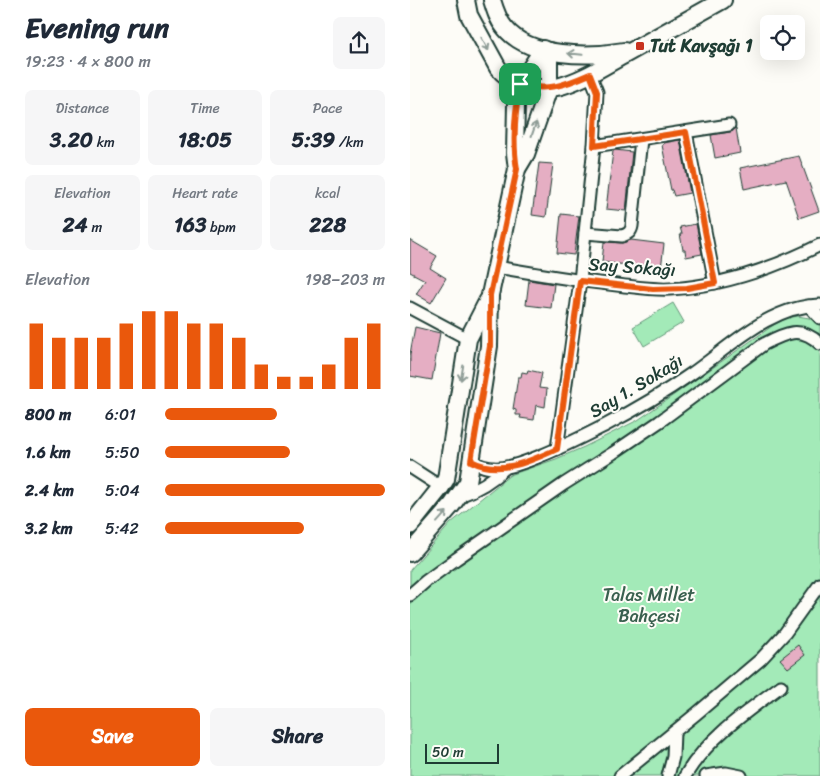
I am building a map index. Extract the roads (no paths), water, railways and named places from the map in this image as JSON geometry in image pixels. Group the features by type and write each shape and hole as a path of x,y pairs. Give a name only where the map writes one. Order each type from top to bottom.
{"main road":[{"path":"466,0 469,15 498,68 509,78 520,84 549,88 564,85 590,74 723,0"},
{"path":"492,0 500,22 511,35 527,44 546,50 581,55 608,54 640,46"},
{"path":"517,169 514,153 516,104 520,84 546,50"},
{"path":"410,553 452,505 468,482 490,346 490,295 517,169 526,154 549,88 546,50"},
{"path":"410,526 446,479 468,339 490,295"}],"street":[{"path":"557,449 580,281 594,146 597,92 590,74"},
{"path":"594,146 729,125"},
{"path":"686,132 715,283"},
{"path":"585,233 622,236 630,231 641,139"},
{"name":"Say Sokağı","path":"496,267 580,281 653,289 687,288 715,283 766,268 820,245"},
{"path":"815,306 820,318"},
{"name":"Say 1. Sokağı","path":"471,461 490,468 506,468 557,449 628,413 670,388 765,321 786,311 815,306"},
{"path":"410,308 468,339"},
{"path":"410,595 441,570 544,497 659,422 764,344 782,335 795,332 810,336 820,344"},
{"path":"410,467 441,487"},
{"path":"458,496 487,483 506,468"},
{"path":"620,776 761,659 784,633 820,584"},
{"path":"684,776 698,756 738,718 781,686"},
{"path":"668,776 673,757 674,732"},
{"path":"706,776 726,773 741,776"}],"place":[{"name":"Tut Kavşağı 1","path":"640,46"}],"park label":[{"name":"Talas Millet Bahçesi","path":"649,605"}]}
